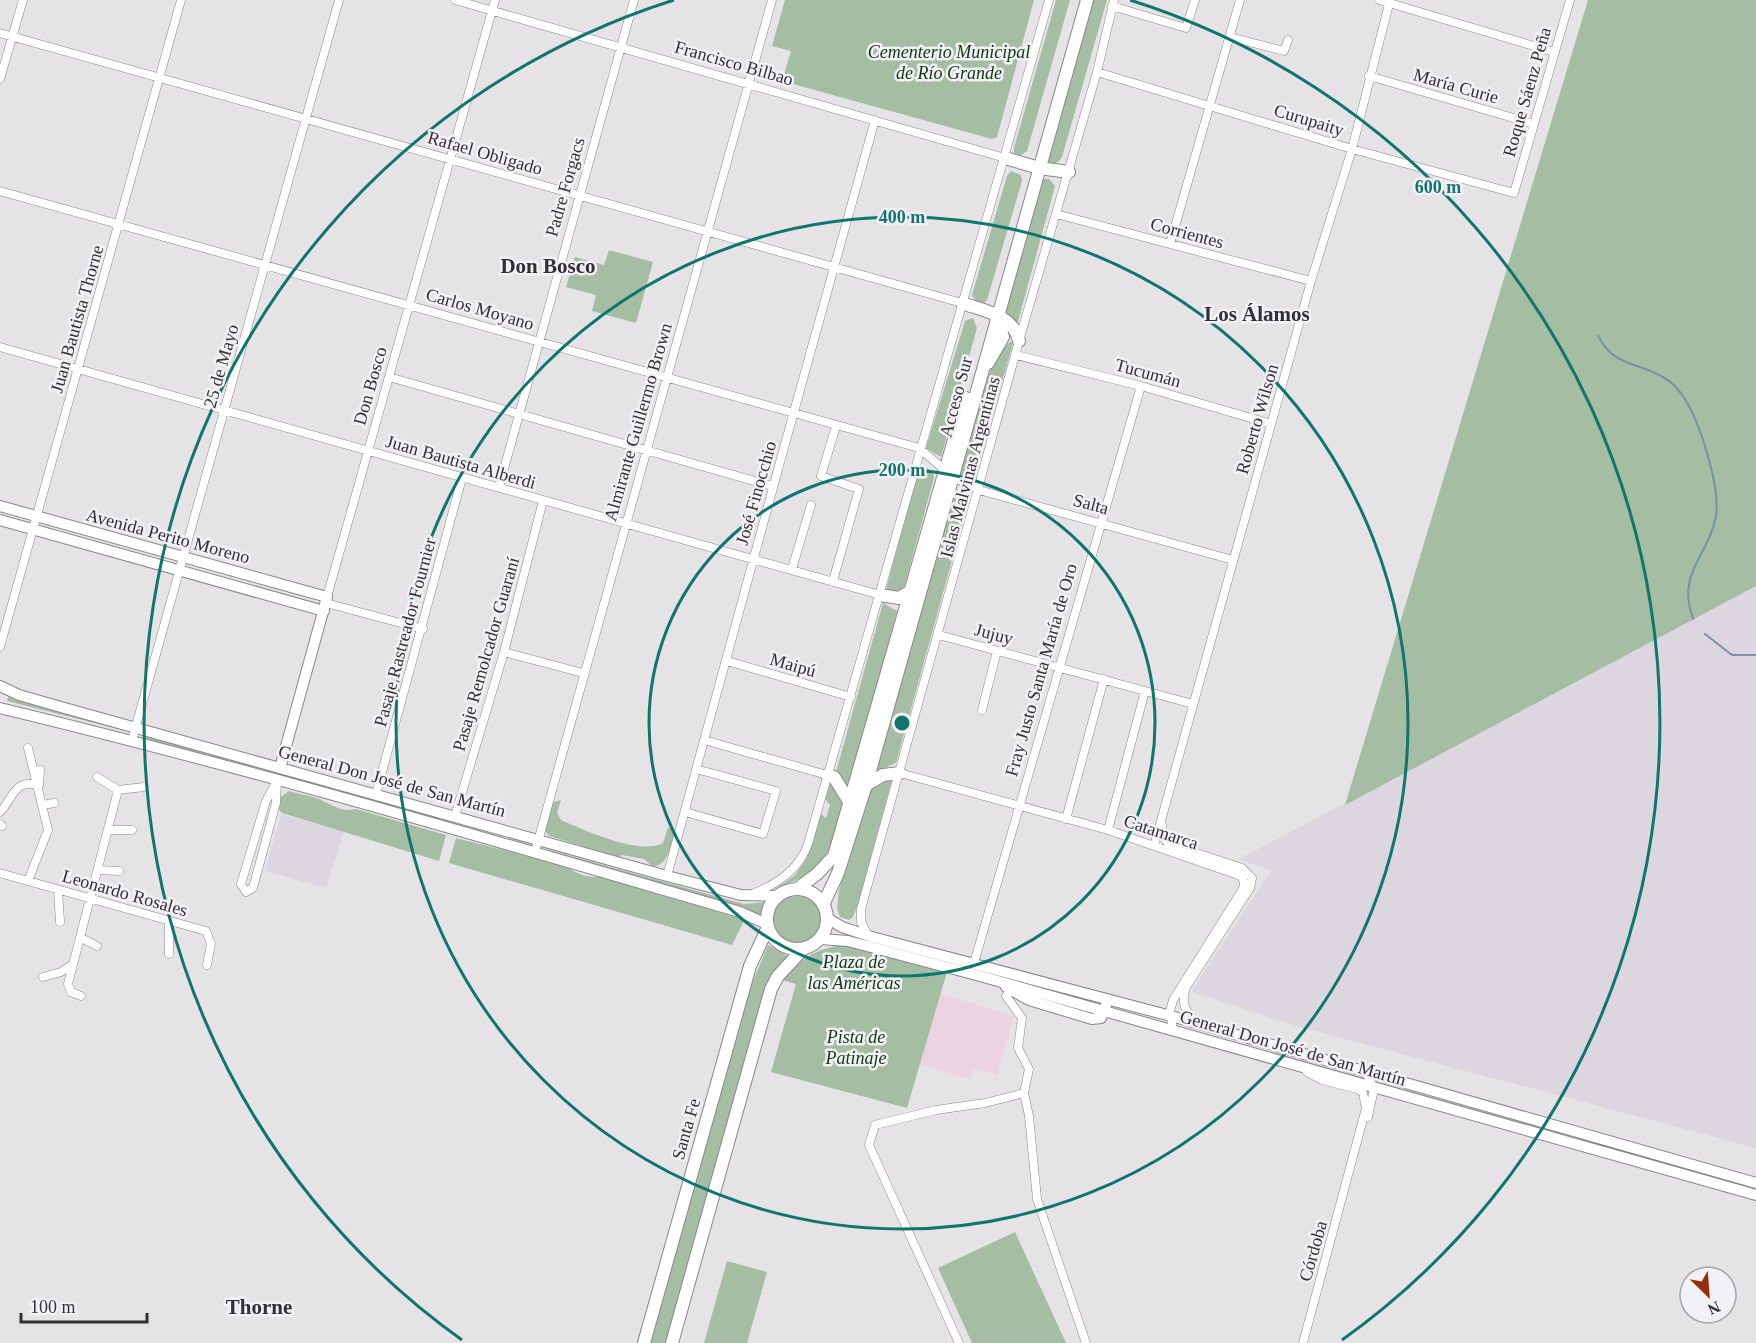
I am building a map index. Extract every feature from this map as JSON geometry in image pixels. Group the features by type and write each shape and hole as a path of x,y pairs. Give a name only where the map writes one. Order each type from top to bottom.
{"main road":[{"name":"Acceso Sur","path":"824,905 838,873 866,785 1035,167 1078,0"},
{"name":"Acceso Sur","path":"1035,167 1087,0"},
{"path":"1005,158 1035,167 1069,171"},
{"path":"962,303 994,315 1014,326 1019,341"},
{"name":"Acceso Sur","path":"797,889 817,874 834,856 911,591 982,372 994,315"},
{"name":"Avenida Perito Moreno","path":"0,506 184,557 326,604"},
{"name":"Avenida Perito Moreno","path":"0,520 180,570 326,604"},
{"path":"880,595 899,598 911,591"},
{"name":"Don Bosco","path":"280,768 326,604"},
{"name":"General Don José de San Martín","path":"0,686 19,695 538,838 667,876 741,895 778,896"},
{"name":"General Don José de San Martín","path":"0,708 132,740 535,852 740,912 767,925"},
{"path":"866,785 883,775 892,772 900,773"},
{"path":"827,775 834,777 850,802"},
{"path":"672,1343 771,989 778,976 803,949 820,939 827,918 824,905 812,893 797,889 778,896 768,910 767,925 777,942 785,947 803,949"},
{"name":"General Don José de San Martín","path":"827,918 842,927 872,938 974,963 1173,1030 1374,1089 1756,1195"},
{"name":"Santa Fe","path":"644,1343 750,966 767,925"},
{"name":"General Don José de San Martín","path":"820,939 848,940 992,979 1105,1006 1171,1016 1367,1074 1756,1183"},
{"path":"992,979 1029,1000 1092,1019 1101,1018 1105,1006"}],"street":[{"path":"0,79 23,0"},
{"name":"Juan Bautista Thorne","path":"0,647 181,0"},
{"name":"25 de Mayo","path":"132,740 339,0"},
{"name":"Francisco Bilbao","path":"454,0 749,82 1005,158"},
{"name":"Don Bosco","path":"326,604 495,0"},
{"name":"Padre Forgacs","path":"499,487 634,0"},
{"name":"Almirante Guillermo Brown","path":"535,852 624,523 772,0"},
{"path":"741,895 750,894 777,882 793,869 804,854 880,595 919,448 1005,158 1048,0"},
{"path":"1113,3 1186,27 1195,0"},
{"path":"1170,244 1240,0"},
{"path":"1379,0 1390,1 1554,52"},
{"name":"Roque Sáenz Peña","path":"1514,193 1570,0"},
{"name":"Roberto Wilson","path":"1154,846 1311,281 1352,149 1390,1"},
{"name":"Islas Malvinas Argentinas","path":"872,938 861,922 861,909 1019,341 1097,72 1113,3"},
{"name":"Rafael Obligado","path":"0,33 962,303"},
{"path":"1230,37 1284,51 1288,40"},
{"name":"Curupaity","path":"1097,72 1352,149 1514,193"},
{"name":"María Curie","path":"1369,76 1534,124"},
{"name":"José Finocchio","path":"667,876 727,661 772,486 875,120"},
{"name":"Carlos Moyano","path":"0,191 919,448 950,472"},
{"name":"Corrientes","path":"1056,214 1311,281"},
{"name":"Juan Bautista Alberdi","path":"0,347 880,595"},
{"name":"Tucumán","path":"1016,354 1141,386 1271,424"},
{"path":"389,376 772,486"},
{"name":"Fray Justo Santa María de Oro","path":"974,963 1058,666 1141,386"},
{"path":"833,581 859,489 821,476 836,426"},
{"name":"Salta","path":"950,472 979,490 1233,560"},
{"name":"Pasaje Rastreador Fournier","path":"376,794 423,629 462,478"},
{"name":"Pasaje Remolcador Guaraní","path":"455,816 504,652 543,501"},
{"path":"792,569 811,505"},
{"name":"Avenida Perito Moreno","path":"326,604 423,629"},
{"name":"Jujuy","path":"939,635 1193,704"},
{"path":"982,710 997,651"},
{"path":"504,652 583,673"},
{"name":"Maipú","path":"727,661 851,697"},
{"path":"1066,819 1104,679"},
{"path":"1108,830 1145,691"},
{"path":"704,740 827,775"},
{"path":"28,748 39,785 48,830 47,844 28,881"},
{"name":"Don Bosco","path":"277,781 266,801 241,884 246,892 253,888 276,803 280,768"},
{"path":"685,812 763,834 776,791 696,769"},
{"path":"39,785 40,770"},
{"name":"Catamarca","path":"900,773 1108,830 1247,877"},
{"path":"97,777 118,790 144,786"},
{"path":"0,812 14,789 22,784 39,785"},
{"path":"81,996 69,988 118,790"},
{"path":"43,805 54,803"},
{"name":"Catamarca","path":"1162,816 1162,836 1169,844 1242,868 1247,877"},
{"path":"108,830 132,830"},
{"path":"99,870 119,871"},
{"name":"Leonardo Rosales","path":"0,873 206,931 211,944 207,965"},
{"path":"1173,1030 1171,1016 1175,994 1243,889 1247,877 1253,882 1250,888 1184,993 1184,1007 1200,1025"},
{"path":"58,890 60,922"},
{"path":"169,954 170,921"},
{"path":"81,938 86,943 97,946"},
{"path":"44,977 62,972 74,963"},
{"path":"1012,991 1006,996 1022,1018 1018,1048 1029,1069 1024,1093 1029,1116 1037,1199 1086,1343"},
{"name":"Córdoba","path":"1296,1065 1322,1080 1358,1089 1363,1093 1366,1108 1352,1167"},
{"path":"1367,1074 1374,1089"},
{"name":"Córdoba","path":"1303,1343 1352,1167 1374,1098 1374,1089"},
{"path":"959,1343 868,1145 875,1125 936,1110 985,1103 1024,1093"}],"shaded area":[{"path":"1756,586 1756,1148 1293,1025 1191,991 1271,871 1239,859"},
{"path":"281,814 344,832 326,888 265,871"},
{"path":"941,994 1014,1016 997,1075 974,1068 970,1079 920,1065"}],"green space":[{"name":"Cementerio Municipal de Río Grande","path":"785,0 1034,0 997,137 992,139 782,81 791,51 772,46"},
{"path":"1056,0 1070,0 1027,151 1020,156 1014,153 1014,148"},
{"path":"1090,0 1107,0 1062,157 1051,165 1048,160"},
{"path":"1588,0 1756,0 1756,586 1345,805"},
{"path":"1011,171 1021,175 1022,181 987,300 983,304 977,303 972,295 1007,176"},
{"path":"1040,179 1049,179 1055,186 1017,325 1003,308"},
{"path":"609,250 653,262 636,323 592,311 596,295 566,287 575,257 604,265"},
{"path":"973,318 977,328 941,457 926,448 965,321"},
{"path":"1014,340 973,482 958,474 972,421 986,380 995,362 1004,348"},
{"path":"919,464 932,471 934,478 903,591 892,593 886,590"},
{"path":"954,488 969,499 896,763 873,773"},
{"path":"883,603 897,611 850,789 836,772"},
{"path":"8,697 125,729 126,731 7,701"},
{"path":"144,735 271,771 272,772 143,738"},
{"path":"893,776 858,905 853,917 849,920 840,917 837,908 839,890 871,786"},
{"path":"831,780 845,803 831,845 826,855 809,873 780,886 794,876 807,858 820,813 826,818 830,805 825,799"},
{"path":"289,791 315,798 341,809 356,809 446,835 439,861 282,813 278,808 281,797"},
{"path":"561,800 557,813 561,820 627,844 653,846 663,843 668,827 675,832 666,858 653,867 644,859 622,855 619,857 549,836 544,830 553,802"},
{"path":"456,838 565,866 582,875 600,876 745,919 732,945 449,863"},
{"path":"549,850 744,904 766,902 759,916 744,907 548,852"},
{"path":"792,896 802,896 817,906 821,920 817,934 811,940 802,944 792,944 777,934 773,925 773,915 783,900"},
{"path":"768,945 789,957 766,985 666,1343 650,1343 751,986"},
{"name":"Pista de Patinaje","path":"851,945 947,972 907,1108 771,1072 796,984 782,980 796,965 812,954 830,947"},
{"path":"1015,1232 1066,1343 972,1343 938,1268"},
{"path":"727,1261 767,1272 747,1343 704,1343"}],"waterway":[{"path":"1598,336 1604,346 1618,358 1651,371 1676,387 1690,408 1702,437 1710,464 1717,505 1712,530 1691,576 1688,589 1693,619"},
{"path":"1705,634 1732,655 1756,655"}],"district":[{"name":"Don Bosco","path":"548,266"},
{"name":"Los Álamos","path":"1257,314"},
{"name":"Thorne","path":"259,1307"}],"park label":[{"name":"Plaza de las Américas","path":"854,972"}]}
